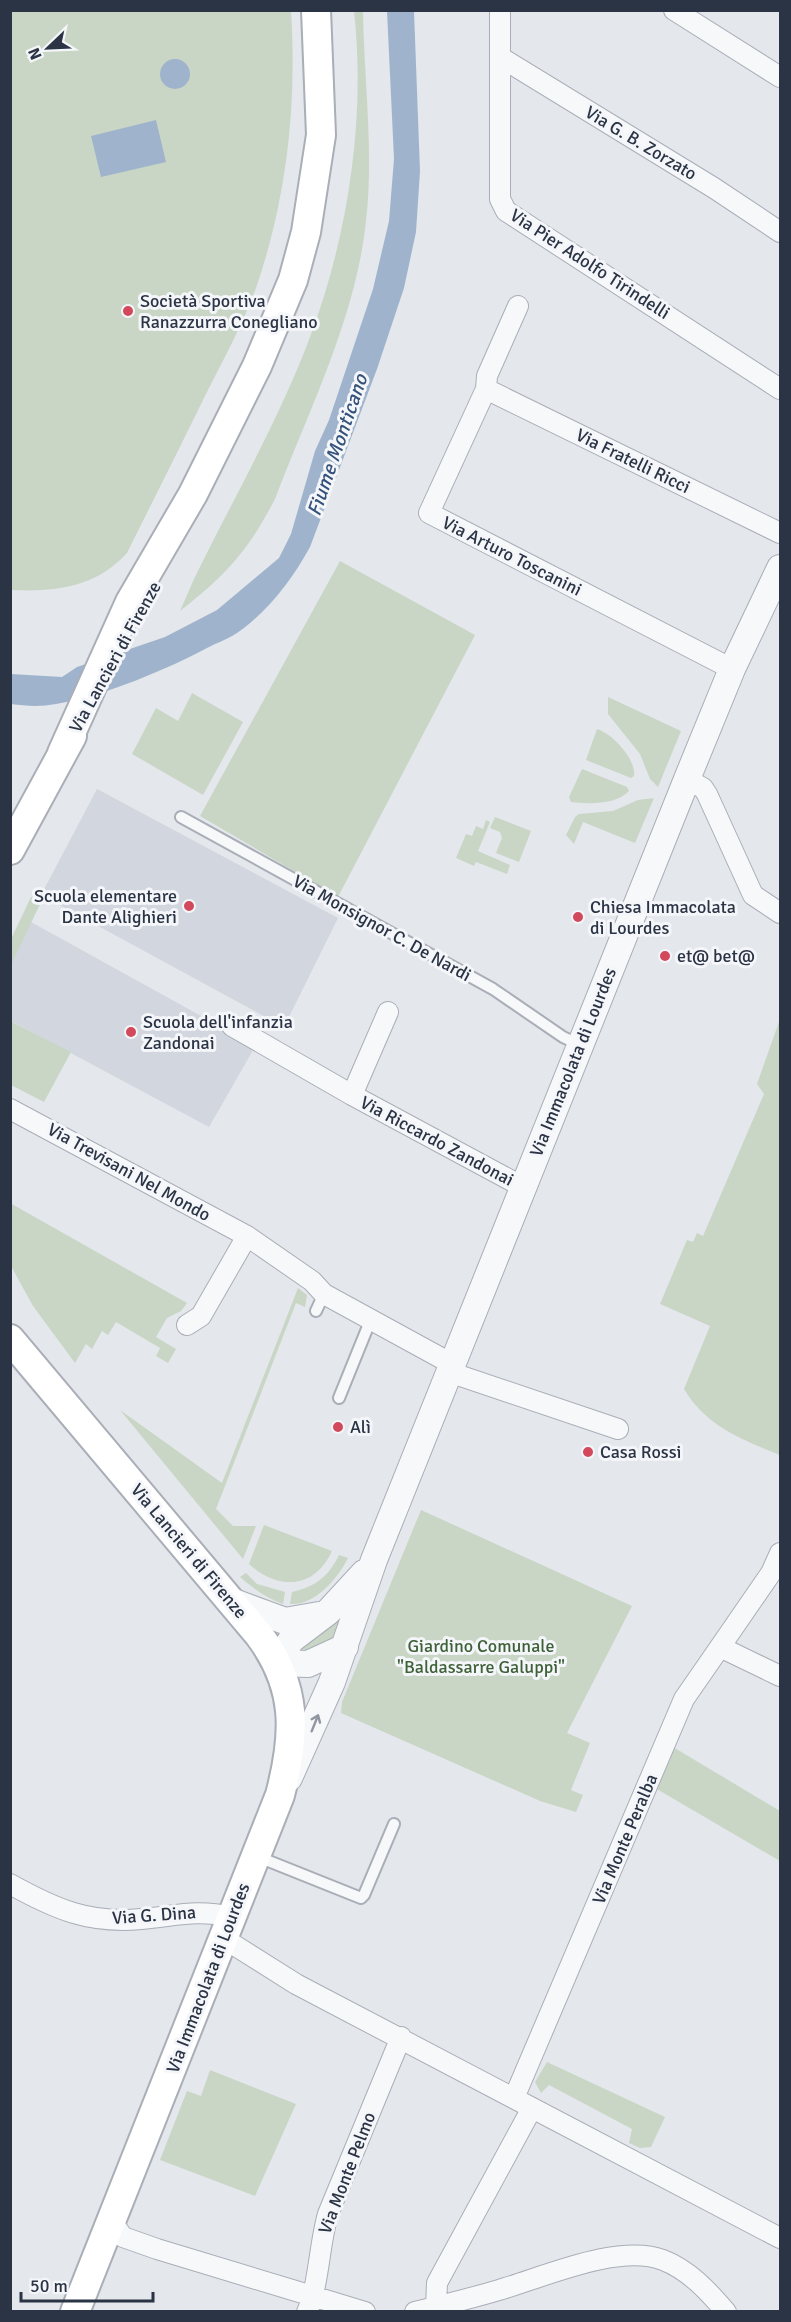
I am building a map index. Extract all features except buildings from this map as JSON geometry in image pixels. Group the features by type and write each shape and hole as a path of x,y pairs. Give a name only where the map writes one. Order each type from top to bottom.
{"main road":[{"name":"Via Lancieri di Firenze","path":"10,850 134,612 278,322 306,232 321,135 316,10"},
{"name":"Via Lancieri di Firenze","path":"10,1339 231,1601 259,1635 277,1663 288,1695 292,1736 290,1756 280,1795"},
{"name":"Via Immacolata di Lourdes","path":"75,2312 280,1795"}],"street":[{"name":"Via Pier Adolfo Tirindelli","path":"500,10 500,199 506,211 780,389"},
{"path":"674,10 780,77"},
{"name":"Via G. B. Zorzato","path":"500,57 714,188 780,232"},
{"name":"Via Arturo Toscanini","path":"518,306 487,376 486,389 429,513 732,669"},
{"name":"Via Fratelli Ricci","path":"486,389 780,533"},
{"name":"Via Immacolata di Lourdes","path":"280,1795 310,1735 345,1647 374,1560 687,778 732,669 773,602 780,568"},
{"path":"687,778 703,788 707,794 753,895 780,913"},
{"name":"Via Riccardo Zandonai","path":"352,1095 388,1012"},
{"name":"Via Riccardo Zandonai","path":"232,1026 352,1095 523,1187"},
{"name":"Via Trevisani Nel Mondo","path":"10,1109 247,1236 312,1281 320,1303 371,1319 451,1368 618,1429"},
{"path":"187,1324 201,1316 247,1236"},
{"name":"Via Monte Peralba","path":"436,2307 437,2283 523,2103 684,1699 771,1573 780,1553"},
{"name":"Via Immacolata di Lourdes","path":"277,1663 291,1640 328,1612 374,1560"},
{"path":"231,1601 285,1621 307,1619 328,1612"},
{"path":"277,1663 308,1664 345,1647"},
{"path":"720,1647 780,1676"},
{"name":"Via G. Dina","path":"10,1884 47,1904 83,1916 134,1919 193,1911 228,1928"},
{"path":"228,1928 296,1983 780,2238"},
{"name":"Via Monte Pelmo","path":"311,2303 320,2242 328,2214 401,2037"},
{"path":"112,2222 123,2237 311,2303 365,2312"},
{"path":"416,2312 599,2260 640,2255 662,2259 684,2271 704,2287 726,2312"}],"lane":[{"name":"Via Monsignor C. De Nardi","path":"181,817 493,989 563,1037 580,1045"},
{"path":"339,1398 371,1319"},
{"path":"256,1857 361,1898 394,1824"}],"shaded area":[{"name":"Scuola elementare Dante Alighieri","path":"97,789 338,918 284,1027 41,895"},
{"name":"Scuola dell'infanzia Zandonai","path":"31,922 250,1043 252,1052 209,1127 11,1021 10,965"}],"green space":[{"name":"Società Sportiva Ranazzurra Conegliano","path":"11,11 291,11 291,116 282,186 267,254 245,314 127,553 115,565 88,581 43,590 11,590"},
{"path":"354,11 363,11 369,169 361,257 342,328 275,499 265,517 235,561 180,611 298,368 335,259 351,177 355,135 358,93"},
{"path":"340,561 475,635 338,897 200,816"},
{"path":"192,693 243,722 203,795 132,754 156,708 178,721"},
{"path":"608,697 681,731 658,787 650,779 640,754 608,714"},
{"path":"597,729 610,736 622,748 634,769 634,776 631,778 586,760"},
{"path":"582,769 627,787 629,791 624,796 610,801 571,802 569,797"},
{"path":"654,798 635,843 583,822 574,844 566,835 575,817 579,814 613,811 638,800"},
{"path":"495,817 531,831 519,862 496,853 502,838 500,832 490,828"},
{"path":"486,820 490,822 478,851 510,865 507,874 476,862 474,866 456,858 466,834 472,836 476,826 483,829"},
{"path":"31,897 41,902 11,965 11,939"},
{"path":"780,1019 780,1455 726,1430 703,1413 693,1402 684,1389 710,1326 660,1304 687,1240 693,1242 697,1233 703,1236 764,1094 757,1084"},
{"path":"10,1021 71,1052 44,1102 11,1085"},
{"path":"10,1203 187,1303 181,1311 167,1318 156,1337 176,1349 168,1363 156,1356 160,1348 116,1322 108,1335 102,1331 92,1349 86,1344 75,1363 33,1306 11,1266"},
{"path":"298,1288 307,1295 305,1307 296,1303 216,1509 233,1526 256,1526 243,1559 120,1410 222,1483"},
{"name":"Giardino Comunale \"Baldassarre Galuppi\"","path":"421,1510 632,1606 567,1733 590,1743 571,1790 583,1795 576,1812 540,1801 341,1713 342,1702"},
{"path":"264,1525 332,1551 316,1573 305,1579 283,1582 272,1578 260,1573 249,1564"},
{"path":"339,1555 348,1558 325,1589 308,1600 290,1604 292,1592 320,1580 331,1569"},
{"path":"246,1573 257,1584 285,1592 283,1604 260,1593 240,1577"},
{"path":"352,1608 342,1636 304,1655 296,1650"},
{"path":"673,1747 780,1811 780,1861 655,1788"},
{"path":"547,2062 665,2117 651,2147 640,2148 629,2143 632,2129 549,2085 541,2093 535,2082"},
{"path":"210,2070 296,2104 255,2196 160,2160 187,2091 201,2096"}],"water":[{"name":"Fiume Monticano","path":"387,11 414,11 420,171 416,232 404,288 377,369 310,547 273,601 244,628 228,638 175,664 94,695 50,705 11,704 11,674 62,677 77,667 165,637 217,610 279,558 291,534 315,451 329,420 373,289 389,221 394,159"},
{"path":"175,59 186,63 190,74 186,85 175,89 164,85 160,74 164,63"},
{"path":"156,120 166,162 101,177 91,136"}],"place":[{"name":"Società Sportiva Ranazzurra Conegliano","path":"128,311"},
{"name":"Scuola elementare Dante Alighieri","path":"189,906"},
{"name":"Chiesa Immacolata di Lourdes","path":"578,917"},
{"name":"et@ bet@","path":"665,956"},
{"name":"Scuola dell'infanzia Zandonai","path":"131,1032"},
{"name":"Alì","path":"338,1427"},
{"name":"Casa Rossi","path":"588,1452"}]}
